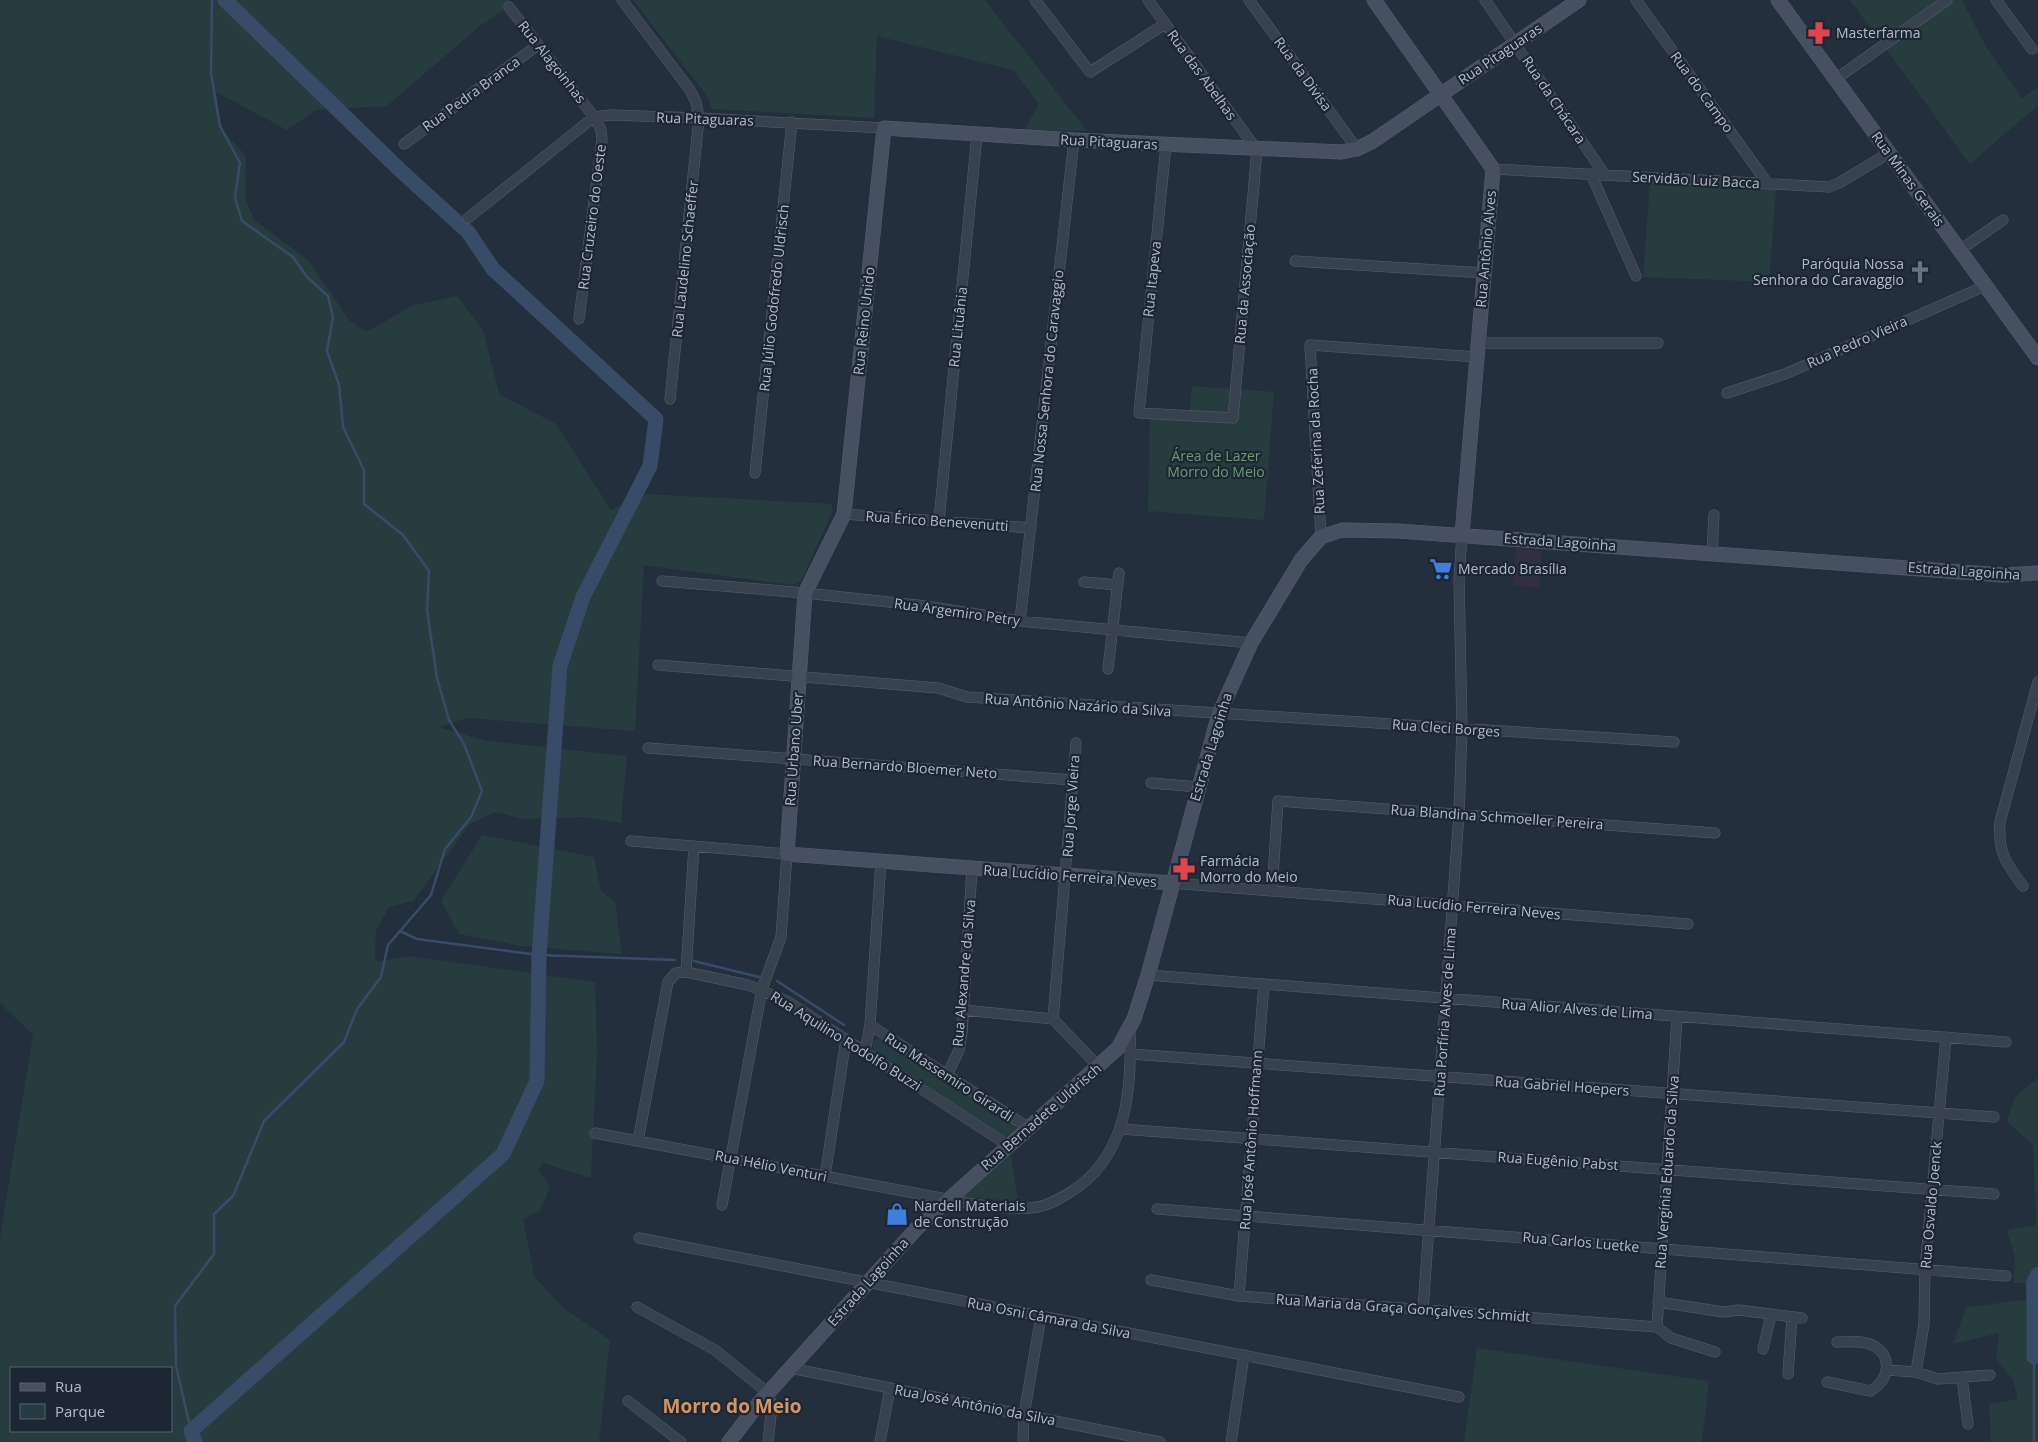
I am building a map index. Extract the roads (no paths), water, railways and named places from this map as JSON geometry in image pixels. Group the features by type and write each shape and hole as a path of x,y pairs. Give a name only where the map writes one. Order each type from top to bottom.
{"street":[{"path":"622,0 690,90 696,102 699,118"},
{"path":"1035,0 1090,72 1166,24"},
{"name":"Rua das Abelhas","path":"1148,0 1257,150"},
{"name":"Rua da Divisa","path":"1249,0 1357,148"},
{"path":"1374,0 1493,169"},
{"name":"Rua da Chácara","path":"1485,0 1605,175"},
{"name":"Rua Pitaguaras","path":"594,117 610,115 792,122 978,135 1324,153 1357,148 1441,95 1579,0"},
{"name":"Rua do Campo","path":"1636,0 1768,184"},
{"name":"Rua Minas Gerais","path":"1778,0 2038,358"},
{"path":"1836,79 1947,0"},
{"path":"1996,0 2032,49"},
{"name":"Rua Alagoinhas","path":"509,7 594,117"},
{"name":"Rua Pedra Branca","path":"404,144 538,45"},
{"path":"468,218 594,117"},
{"name":"Rua Cruzeiro do Oeste","path":"579,318 602,140 601,130 594,117"},
{"name":"Rua Laudelino Schaeffer","path":"670,399 699,118"},
{"name":"Rua Júlio Godofredo Uldrisch","path":"755,473 792,122"},
{"name":"Rua Reino Unido","path":"844,514 884,128"},
{"name":"Rua Lituânia","path":"939,520 978,135"},
{"name":"Rua Nossa Senhora do Caravaggio","path":"1020,621 1074,140"},
{"name":"Rua Itapeva","path":"1166,145 1139,412 1233,418"},
{"name":"Rua da Associação","path":"1233,418 1257,150"},
{"name":"Servidão Luiz Bacca","path":"1493,169 1829,187 1840,184 1889,153"},
{"name":"Rua Antônio Alves","path":"1462,535 1493,169"},
{"path":"1591,174 1636,276"},
{"path":"1960,250 2003,220"},
{"path":"1295,261 1484,273"},
{"name":"Rua Pedro Vieira","path":"1726,393 1785,374 1985,286"},
{"path":"1478,343 1658,343"},
{"name":"Rua Zeferina da Rocha","path":"1321,537 1310,345 1477,357"},
{"name":"Rua Érico Benevenutti","path":"844,514 1031,528"},
{"name":"Rua Urbano Uber","path":"722,1205 762,989 781,937 805,593 844,514"},
{"path":"1712,554 1714,515"},
{"name":"Estrada Lagoinha","path":"729,1442 790,1368 916,1228 947,1199 1022,1208 1049,1203 1082,1184 1096,1171 1110,1152 1121,1129 1128,1094 1131,1054 1130,1030 1148,975 1219,714 1251,643 1301,560 1321,537 1330,533 1353,529 1462,535 2003,575 2038,573"},
{"name":"Rua Porfíria Alves de Lima","path":"1423,1309 1453,906 1458,814 1462,729 1459,579 1462,535"},
{"path":"1108,669 1120,574"},
{"name":"Rua Argemiro Petry","path":"662,581 805,593 926,606 1020,621 1251,643"},
{"path":"1084,582 1118,585"},
{"name":"Rua Antônio Nazário da Silva","path":"658,665 938,688 967,698 1219,714"},
{"path":"2022,886 2002,854 1999,838 2000,822 2038,682"},
{"name":"Rua Cleci Borges","path":"1219,714 1674,742"},
{"name":"Rua Jorge Vieira","path":"1053,1019 1076,743"},
{"name":"Rua Bernardo Bloemer Neto","path":"648,748 1073,780"},
{"path":"1151,784 1198,787"},
{"name":"Rua Blandina Schmoeller Pereira","path":"1272,891 1278,801 1715,833"},
{"name":"Rua Lucídio Ferreira Neves","path":"631,841 1688,924"},
{"path":"638,1141 670,978 676,973 686,972 694,846"},
{"path":"865,1052 870,1025 881,861"},
{"name":"Rua Alexandre da Silva","path":"946,1075 959,1050 964,1010 972,868"},
{"name":"Rua Aquilino Rodolfo Buzzi","path":"686,972 731,980 762,989 787,1001 1009,1146"},
{"name":"Rua Alior Alves de Lima","path":"1148,975 2006,1042"},
{"name":"Rua José Antônio Hoffmann","path":"1239,1296 1264,984"},
{"path":"964,1010 1053,1019 1099,1067"},
{"name":"Rua Vergínia Eduardo da Silva","path":"1656,1328 1677,1017"},
{"name":"Rua Massemiro Girardi","path":"870,1025 1029,1128"},
{"name":"Rua Bernadete Uldrisch","path":"947,1199 1099,1067 1118,1048 1130,1030"},
{"name":"Rua Osvaldo Joenck","path":"1916,1372 1924,1324 1925,1270 1946,1038"},
{"path":"825,1176 846,1039"},
{"name":"Rua Gabriel Hoepers","path":"1131,1054 1994,1117"},
{"name":"Rua Eugênio Pabst","path":"1121,1129 1994,1194"},
{"name":"Rua Hélio Venturi","path":"595,1133 947,1199"},
{"name":"Rua Carlos Luetke","path":"1157,1209 2006,1276"},
{"name":"Rua Osni Câmara da Silva","path":"640,1238 1460,1397"},
{"name":"Rua Maria da Graça Gonçalves Schmidt","path":"1150,1280 1239,1296 1656,1328"},
{"path":"1658,1302 1724,1312 1739,1310 1797,1318 1788,1374"},
{"path":"637,1307 715,1350 768,1393 772,1406 768,1442"},
{"path":"1764,1350 1771,1315"},
{"path":"1023,1442 1024,1415 1042,1316"},
{"path":"1656,1328 1671,1338 1715,1352"},
{"path":"1827,1382 1870,1391 1883,1381 1887,1370 1886,1360 1880,1351 1872,1345 1837,1342"},
{"path":"1231,1442 1244,1355"},
{"name":"Rua José Antônio da Silva","path":"790,1368 1024,1415 1137,1440 1160,1442"},
{"path":"1887,1370 1916,1372 1938,1379 1990,1375"},
{"path":"1962,1378 1968,1424"},
{"path":"880,1442 890,1388"},
{"path":"628,1401 681,1442"}],"waterway":[{"path":"191,1431 176,1366 175,1306 214,1254 214,1214 233,1196 264,1121 344,1042 357,1009 381,977 388,945 431,895 445,849 471,817 482,791 464,744 449,720 437,678 427,610 429,571 403,535 364,504 364,470 343,427 339,385 327,351 333,317 328,296 307,277 293,257 242,221 235,198 240,163 220,126 211,73 212,0"},
{"path":"195,1442 191,1431 503,1154 537,1081 539,955 560,666 583,597 650,466 656,419 493,269 468,232 400,170 225,0"},
{"path":"400,931 417,939 539,955 675,960"},
{"path":"694,961 759,977"},
{"path":"777,981 844,1025"},
{"path":"2034,1357 2034,1282 2038,1274"},
{"path":"2034,1357 2034,1442"}],"place":[{"name":"Masterfarma","path":"1819,33"},
{"name":"Paróquia Nossa Senhora do Caravaggio","path":"1920,272"},
{"name":"Mercado Brasília","path":"1441,569"},
{"name":"Farmácia Morro do Meio","path":"1184,869"},
{"name":"Nardell Materiais de Construção","path":"897,1214"}],"district":[{"name":"Morro do Meio","path":"732,1406"}],"park label":[{"name":"Área de Lazer Morro do Meio","path":"1216,464"}]}
